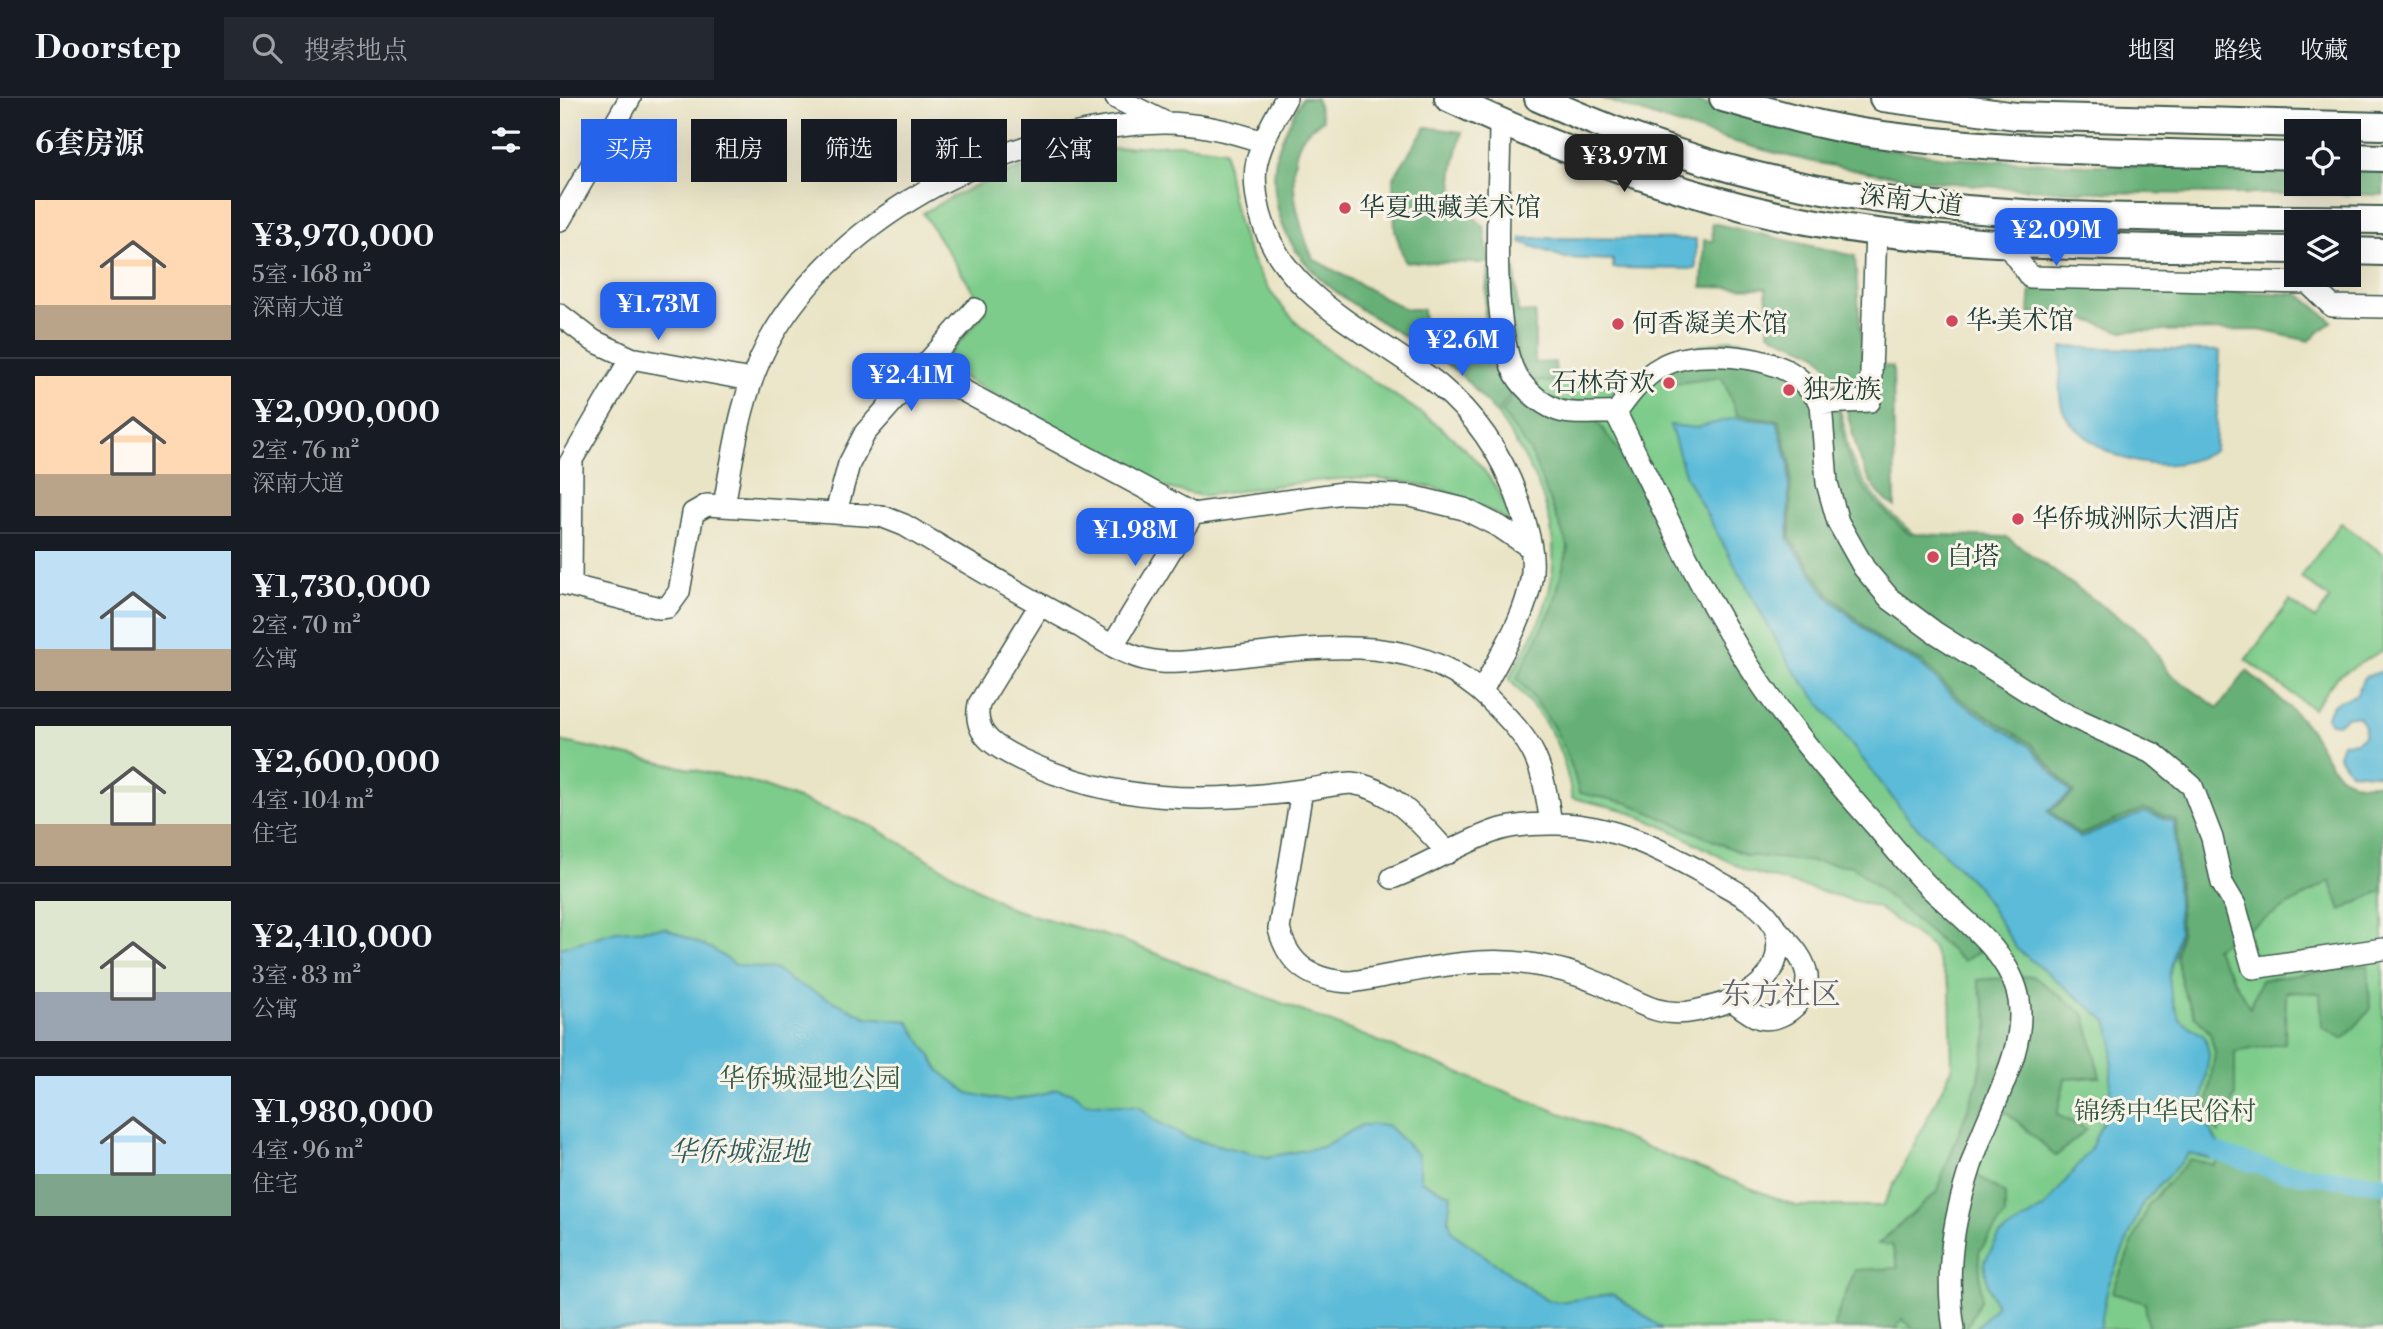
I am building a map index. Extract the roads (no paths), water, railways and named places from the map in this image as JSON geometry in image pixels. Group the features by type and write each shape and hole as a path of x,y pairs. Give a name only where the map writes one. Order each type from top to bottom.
{"main road":[{"path":"1448,98 1500,122 1684,190 1774,215 1876,231 2006,243 2284,250"},
{"name":"深南大道","path":"1538,98 1683,155 1799,186 1939,207 2042,213 2383,220"},
{"path":"1723,98 1791,118 1860,132 2005,148 2284,156"},
{"path":"1757,98 1791,118"},
{"path":"1883,98 2016,116 2383,126"},
{"path":"1683,155 1821,223"},
{"path":"2361,157 2383,158"},
{"path":"2361,251 2383,252"}],"street":[{"path":"560,220 630,98"},
{"path":"1116,98 1167,123"},
{"path":"1286,98 1263,142 1255,183 1262,221 1272,249 1287,270 1331,310 1439,385 1465,409 1496,450 1510,478 1531,548 1533,566 1525,603 1482,691"},
{"path":"1500,122 1501,306 1505,344 1513,369 1528,391 1558,410 1616,413"},
{"path":"724,506 738,425 751,380 783,319 824,268 858,237 959,174 1021,148 1099,129 1167,123 1205,126 1263,142"},
{"path":"1821,403 1870,401 1876,231"},
{"path":"2006,243 2031,277 2308,284 2332,306 2383,307"},
{"path":"836,512 856,449 975,309"},
{"path":"560,315 594,341 631,358 751,380"},
{"path":"1616,413 1634,389 1662,366 1708,355 1749,357 1788,371 1821,403 1827,483 1838,522 1864,568 1891,599 1933,631 2057,710 2154,754 2192,786 2213,838 2222,883 2235,905 2253,968 2383,949"},
{"path":"560,480 631,358"},
{"path":"923,369 1193,514 1343,493 1411,496 1464,509 1500,527 1531,548"},
{"path":"1616,413 1702,587 1742,656 1816,759 1926,884 1990,945 2006,969 2019,998 2019,1024 2003,1089 1962,1193 1948,1266 1954,1329"},
{"path":"572,459 565,584 660,608 668,607 679,592 693,513 699,507 836,512 893,520 1040,605 1141,659 1167,663 1318,648 1374,647 1425,660 1454,673 1482,691 1532,747 1545,777 1551,824"},
{"path":"1113,645 1193,514"},
{"path":"1040,605 979,704 978,728 986,739 1040,768 1077,782 1143,797 1212,798 1302,790 1351,782 1376,789 1404,808 1448,853"},
{"path":"1302,790 1279,929 1284,948 1311,976 1331,982 1351,982 1440,966 1502,961 1552,967 1576,974 1657,1013 1692,1012 1732,1000 1761,984 1770,972 1778,950 1773,924"},
{"path":"1392,878 1499,830 1551,824 1616,832 1659,848 1753,903 1773,924 1805,967 1807,977 1801,999 1793,1008 1773,1019 1754,1016 1732,1000"}],"water":[{"path":"1521,238 1696,239 1696,269 1613,268 1613,260 1565,258 1521,242"},
{"path":"2062,347 2220,351 2215,450 2182,463 2148,464 2131,460 2099,446 2085,436 2063,411 2060,393"},
{"path":"1735,418 1777,422 1789,465 1788,539 1826,595 1880,643 1919,663 1958,701 2029,746 2071,793 2047,811 2080,838 2145,812 2174,822 2179,931 2169,977 2171,995 2180,1020 2205,1037 2209,1055 2200,1113 2219,1145 2212,1159 2189,1153 2143,1203 2108,1286 2100,1329 1975,1329 1996,1306 1988,1286 1984,1263 2000,1235 2045,1207 2090,1150 2109,1108 2113,1041 2107,1021 2016,948 1978,887 1909,819 1790,665 1686,477 1670,425 1695,428"},
{"path":"2383,671 2383,775 2350,772 2338,755 2342,743 2356,742 2364,736 2365,726 2358,717 2348,716 2338,724 2331,723 2327,718 2331,708 2338,702 2357,694 2364,677"},
{"name":"华侨城湿地","path":"665,928 712,949 736,965 777,970 793,982 867,1017 908,1021 940,1071 968,1093 1006,1101 1041,1095 1057,1089 1070,1092 1085,1103 1139,1106 1156,1121 1188,1138 1267,1157 1322,1147 1362,1125 1387,1125 1418,1155 1421,1181 1451,1195 1448,1218 1453,1233 1546,1300 1559,1302 1613,1294 1663,1329 560,1329 560,948 616,931"}],"waterway":[{"path":"2216,1152 2279,1172 2383,1184"}],"place":[{"name":"华夏典藏美术馆","path":"1345,208"},
{"name":"华·美术馆","path":"1952,321"},
{"name":"何香凝美术馆","path":"1618,324"},
{"name":"石林奇欢","path":"1669,383"},
{"name":"独龙族","path":"1789,390"},
{"name":"华侨城洲际大酒店","path":"2018,519"},
{"name":"白塔","path":"1933,557"}],"district":[{"name":"东方社区","path":"1781,995"}],"park label":[{"name":"华侨城湿地公园","path":"810,1079"},
{"name":"锦绣中华民俗村","path":"2165,1112"}]}
